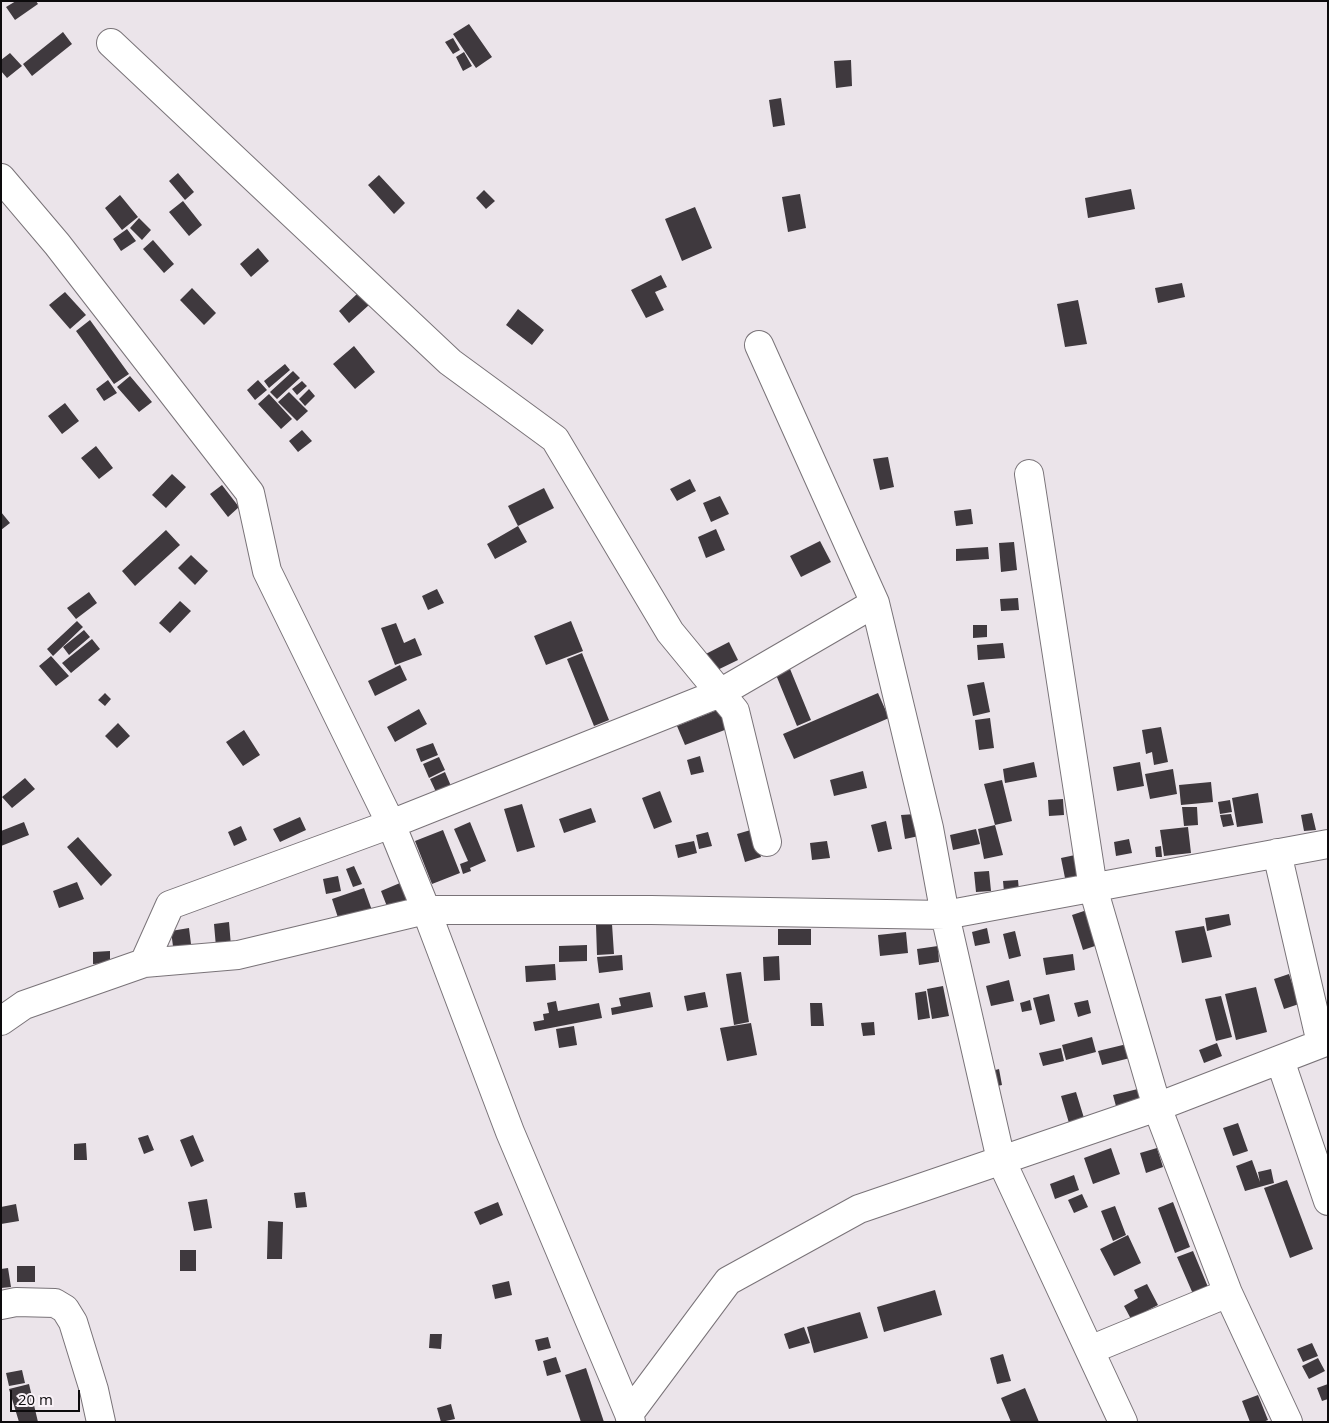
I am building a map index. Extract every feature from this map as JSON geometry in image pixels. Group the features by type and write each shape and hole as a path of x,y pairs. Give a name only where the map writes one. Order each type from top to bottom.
{"street":[{"path":"111,43 450,362 555,439 670,632 735,711 768,842"},
{"path":"1,178 57,244 250,493 267,571 391,824 426,910 510,1132 630,1418"},
{"path":"759,345 876,603 929,828 946,915 1001,1160 1123,1422"},
{"path":"1029,474 1093,888 1157,1107 1228,1293 1288,1422"},
{"path":"144,963 170,905 391,824 720,693 876,603"},
{"path":"1,1020 24,1004 144,963 238,955 426,910 651,910 946,915 1328,844"},
{"path":"630,1418 728,1281 858,1209 1157,1107 1324,1042 1277,853"},
{"path":"1280,1060 1328,1200"},
{"path":"1090,1350 1228,1293"},
{"path":"1,1305 16,1302 55,1303 65,1309 73,1322 94,1390 101,1422"}],"building":[{"path":"16,1 36,1 38,4 15,20 6,7"},
{"path":"469,24 492,57 476,68 453,34"},
{"path":"63,32 72,44 32,76 23,64"},
{"path":"453,38 460,50 453,54 445,42"},
{"path":"464,52 472,66 463,71 456,57"},
{"path":"10,53 22,66 7,78 1,71 1,60"},
{"path":"851,60 852,86 836,88 834,61"},
{"path":"781,98 785,125 773,127 769,100"},
{"path":"178,173 194,192 185,200 169,181"},
{"path":"379,175 405,203 394,214 368,185"},
{"path":"1131,189 1135,209 1088,218 1085,198"},
{"path":"484,190 495,201 486,209 476,198"},
{"path":"800,194 806,228 788,232 782,197"},
{"path":"120,195 138,217 122,230 105,208"},
{"path":"183,201 202,225 189,236 169,212"},
{"path":"695,207 712,248 682,261 665,219"},
{"path":"139,218 151,230 142,240 130,228"},
{"path":"127,229 136,241 121,251 113,239"},
{"path":"153,240 174,264 164,273 143,249"},
{"path":"258,248 269,261 251,277 240,264"},
{"path":"661,275 667,287 655,292 664,310 646,318 631,290"},
{"path":"1182,283 1185,297 1158,303 1155,288"},
{"path":"192,288 216,313 204,325 180,300"},
{"path":"65,292 86,315 70,329 49,305"},
{"path":"358,293 369,305 349,323 339,311"},
{"path":"1078,300 1087,344 1065,347 1057,304"},
{"path":"518,309 544,330 532,345 506,325"},
{"path":"90,320 129,374 114,384 76,331"},
{"path":"354,346 375,372 355,389 333,364"},
{"path":"285,364 290,370 269,388 264,381"},
{"path":"293,371 300,378 277,399 270,392"},
{"path":"130,376 152,402 139,412 117,387"},
{"path":"108,380 117,393 104,401 96,389"},
{"path":"258,380 267,390 255,400 247,390"},
{"path":"302,381 307,386 297,395 292,389"},
{"path":"309,389 315,396 305,406 299,399"},
{"path":"289,392 308,411 297,421 278,402"},
{"path":"269,394 292,419 281,429 258,404"},
{"path":"65,403 79,421 62,434 48,416"},
{"path":"302,430 312,441 298,452 289,441"},
{"path":"96,446 113,468 99,479 81,458"},
{"path":"888,457 894,487 880,490 873,459"},
{"path":"172,474 186,487 166,508 152,495"},
{"path":"690,479 696,491 677,501 670,489"},
{"path":"222,485 239,507 228,517 210,494"},
{"path":"544,488 554,508 518,526 508,506"},
{"path":"720,496 729,514 711,522 703,503"},
{"path":"971,509 973,524 956,526 954,511"},
{"path":"1,512 10,523 1,530"},
{"path":"518,526 527,542 495,559 487,544"},
{"path":"716,529 725,550 706,558 698,537"},
{"path":"166,530 180,545 135,586 122,571"},
{"path":"820,541 831,562 801,577 790,556"},
{"path":"1014,542 1017,570 1001,572 999,543"},
{"path":"988,547 989,559 956,561 956,549"},
{"path":"191,555 208,571 195,585 178,568"},
{"path":"437,589 444,603 428,610 422,596"},
{"path":"89,592 97,603 76,619 67,608"},
{"path":"1018,598 1019,610 1001,611 1000,599"},
{"path":"180,601 191,611 170,633 159,623"},
{"path":"77,621 83,627 53,656 47,649"},
{"path":"571,621 583,651 546,665 534,636"},
{"path":"396,623 404,643 415,638 422,655 395,665 381,628"},
{"path":"973,625 987,625 987,637 973,638"},
{"path":"84,630 90,637 69,655 63,647"},
{"path":"92,639 100,649 71,673 62,663"},
{"path":"729,642 738,660 707,675 698,658"},
{"path":"1003,643 1005,658 978,660 977,645"},
{"path":"582,653 609,720 594,726 567,659"},
{"path":"51,656 69,676 56,686 39,666"},
{"path":"788,664 811,720 797,726 774,670"},
{"path":"400,665 407,680 375,696 368,681"},
{"path":"984,682 990,712 973,716 967,685"},
{"path":"105,693 111,699 105,706 98,700"},
{"path":"878,693 889,718 794,759 783,734"},
{"path":"722,708 730,728 685,745 677,726"},
{"path":"419,709 427,724 395,742 387,727"},
{"path":"990,718 994,748 979,750 975,720"},
{"path":"118,723 130,736 117,748 105,736"},
{"path":"1161,727 1168,762 1154,765 1152,752 1146,754 1142,730"},
{"path":"244,730 260,755 243,766 226,742"},
{"path":"433,743 438,755 421,762 416,749"},
{"path":"700,756 704,772 691,775 687,760"},
{"path":"439,757 445,770 429,778 423,764"},
{"path":"1034,762 1037,777 1005,783 1003,769"},
{"path":"1140,762 1144,786 1117,791 1113,767"},
{"path":"1173,769 1177,794 1150,799 1145,774"},
{"path":"863,771 867,788 834,796 830,780"},
{"path":"445,772 451,786 436,792 430,779"},
{"path":"25,778 35,789 12,808 2,797"},
{"path":"1002,780 1012,821 995,825 984,784"},
{"path":"1211,782 1213,802 1181,805 1179,785"},
{"path":"660,791 672,822 654,829 642,798"},
{"path":"1258,793 1263,823 1237,827 1232,798"},
{"path":"1063,799 1064,815 1049,816 1048,800"},
{"path":"1230,800 1232,812 1220,814 1218,802"},
{"path":"522,804 535,847 517,852 504,809"},
{"path":"1182,807 1197,807 1198,825 1184,826"},
{"path":"591,808 596,822 564,833 559,819"},
{"path":"1312,813 1316,830 1304,831 1301,815"},
{"path":"916,814 919,836 905,839 901,815"},
{"path":"1231,814 1234,825 1223,827 1220,815"},
{"path":"300,817 306,830 280,842 273,829"},
{"path":"886,821 892,849 878,852 871,825"},
{"path":"24,822 29,835 1,846 1,831"},
{"path":"470,822 486,861 470,868 471,871 463,874 460,864 468,861 454,829"},
{"path":"995,825 1003,855 984,859 978,829"},
{"path":"241,826 247,840 234,846 228,832"},
{"path":"1188,827 1191,853 1164,856 1160,830"},
{"path":"754,829 761,857 745,862 737,834"},
{"path":"976,829 980,844 953,850 950,835"},
{"path":"443,830 460,873 432,884 415,841"},
{"path":"708,832 712,846 699,849 696,835"},
{"path":"78,837 112,875 101,886 67,847"},
{"path":"1129,839 1132,853 1116,856 1114,842"},
{"path":"694,841 697,853 678,858 675,845"},
{"path":"827,841 830,858 812,860 810,843"},
{"path":"1161,846 1162,857 1156,857 1155,847"},
{"path":"1075,855 1080,881 1066,883 1061,858"},
{"path":"354,866 362,884 353,887 346,869"},
{"path":"989,871 991,891 976,892 974,872"},
{"path":"338,876 341,891 326,894 323,879"},
{"path":"1018,880 1019,891 1004,892 1003,881"},
{"path":"77,882 84,899 59,908 53,891"},
{"path":"400,883 407,901 388,909 381,891"},
{"path":"364,888 374,916 341,927 332,899"},
{"path":"1087,910 1098,945 1083,950 1072,915"},
{"path":"1229,914 1231,925 1207,931 1205,918"},
{"path":"229,922 231,946 216,947 214,924"},
{"path":"612,924 614,954 597,955 596,925"},
{"path":"1204,926 1212,957 1182,963 1175,931"},
{"path":"189,928 192,952 174,954 171,931"},
{"path":"987,928 990,943 975,946 972,932"},
{"path":"778,929 811,929 811,945 778,945"},
{"path":"1015,931 1021,956 1009,959 1003,934"},
{"path":"906,932 908,953 880,956 878,935"},
{"path":"587,945 587,961 559,962 559,946"},
{"path":"938,946 939,962 919,965 917,949"},
{"path":"110,951 110,963 93,964 93,952"},
{"path":"1073,954 1075,970 1046,975 1043,958"},
{"path":"622,955 623,970 599,973 597,957"},
{"path":"779,956 780,980 764,981 763,957"},
{"path":"555,964 556,980 526,982 525,966"},
{"path":"741,972 749,1022 734,1025 726,974"},
{"path":"1289,974 1299,1004 1284,1009 1274,979"},
{"path":"1009,980 1014,1001 991,1006 986,986"},
{"path":"943,986 949,1016 932,1019 927,989"},
{"path":"1256,987 1267,1032 1236,1040 1225,994"},
{"path":"926,991 930,1018 918,1020 915,993"},
{"path":"650,992 653,1007 612,1015 611,1008 621,1006 619,998"},
{"path":"705,992 708,1007 687,1011 684,996"},
{"path":"1049,994 1055,1021 1040,1025 1033,998"},
{"path":"1221,996 1232,1037 1216,1041 1205,999"},
{"path":"1030,1000 1032,1010 1022,1012 1020,1003"},
{"path":"1088,1000 1091,1013 1078,1017 1074,1003"},
{"path":"556,1001 558,1011 599,1003 602,1018 535,1031 533,1022 544,1020 543,1014 549,1013 547,1003"},
{"path":"810,1003 822,1003 824,1026 811,1026"},
{"path":"874,1022 875,1035 863,1036 861,1023"},
{"path":"751,1023 757,1055 727,1061 720,1028"},
{"path":"574,1026 577,1045 559,1048 556,1029"},
{"path":"1092,1037 1096,1052 1066,1060 1062,1045"},
{"path":"1217,1043 1222,1056 1204,1063 1199,1050"},
{"path":"1127,1044 1130,1058 1102,1065 1098,1051"},
{"path":"1061,1048 1064,1061 1043,1066 1039,1053"},
{"path":"999,1069 1002,1085 988,1088 984,1073"},
{"path":"1142,1088 1146,1103 1117,1110 1113,1095"},
{"path":"1076,1092 1084,1118 1069,1123 1061,1096"},
{"path":"1238,1123 1248,1151 1233,1156 1223,1128"},
{"path":"148,1135 154,1150 144,1154 138,1138"},
{"path":"193,1135 204,1161 191,1167 180,1140"},
{"path":"86,1143 87,1160 74,1160 74,1144"},
{"path":"1111,1148 1120,1174 1093,1184 1084,1158"},
{"path":"1157,1148 1163,1167 1146,1173 1140,1153"},
{"path":"1252,1160 1260,1182 1258,1172 1271,1169 1274,1183 1245,1191 1236,1166"},
{"path":"1074,1175 1079,1190 1055,1199 1050,1184"},
{"path":"1287,1180 1313,1249 1290,1258 1264,1188"},
{"path":"305,1192 307,1207 296,1208 294,1193"},
{"path":"1082,1194 1088,1207 1074,1213 1068,1200"},
{"path":"207,1199 212,1228 194,1231 188,1202"},
{"path":"498,1202 503,1215 480,1225 474,1212"},
{"path":"1173,1202 1190,1247 1175,1253 1158,1208"},
{"path":"16,1204 19,1221 1,1224 1,1207"},
{"path":"1115,1206 1126,1235 1113,1241 1101,1211"},
{"path":"268,1221 283,1222 282,1259 267,1259"},
{"path":"1128,1235 1141,1263 1114,1276 1100,1249"},
{"path":"180,1250 196,1250 196,1271 180,1271"},
{"path":"1193,1251 1208,1287 1193,1294 1177,1257"},
{"path":"17,1266 35,1266 35,1282 17,1282"},
{"path":"8,1268 11,1287 1,1288 1,1269"},
{"path":"509,1281 512,1295 495,1299 492,1285"},
{"path":"1147,1284 1158,1305 1131,1319 1124,1306 1138,1298 1134,1290"},
{"path":"935,1290 942,1315 884,1332 877,1307"},
{"path":"860,1312 868,1338 814,1353 807,1327"},
{"path":"804,1327 810,1343 789,1349 784,1334"},
{"path":"430,1334 442,1334 441,1349 429,1348"},
{"path":"548,1337 551,1348 538,1351 535,1340"},
{"path":"1312,1343 1318,1356 1303,1362 1297,1349"},
{"path":"1003,1354 1011,1381 997,1384 990,1358"},
{"path":"556,1357 561,1372 547,1376 543,1361"},
{"path":"1318,1358 1325,1371 1309,1379 1302,1366"},
{"path":"586,1368 604,1422 581,1422 565,1375"},
{"path":"22,1370 25,1383 9,1386 6,1373"},
{"path":"29,1384 38,1422 19,1422 9,1389"},
{"path":"1328,1384 1328,1399 1322,1401 1317,1388"},
{"path":"1025,1388 1039,1422 1011,1422 1001,1398"},
{"path":"1258,1395 1268,1420 1250,1422 1242,1401"},
{"path":"451,1404 455,1419 441,1422 437,1408"}]}
